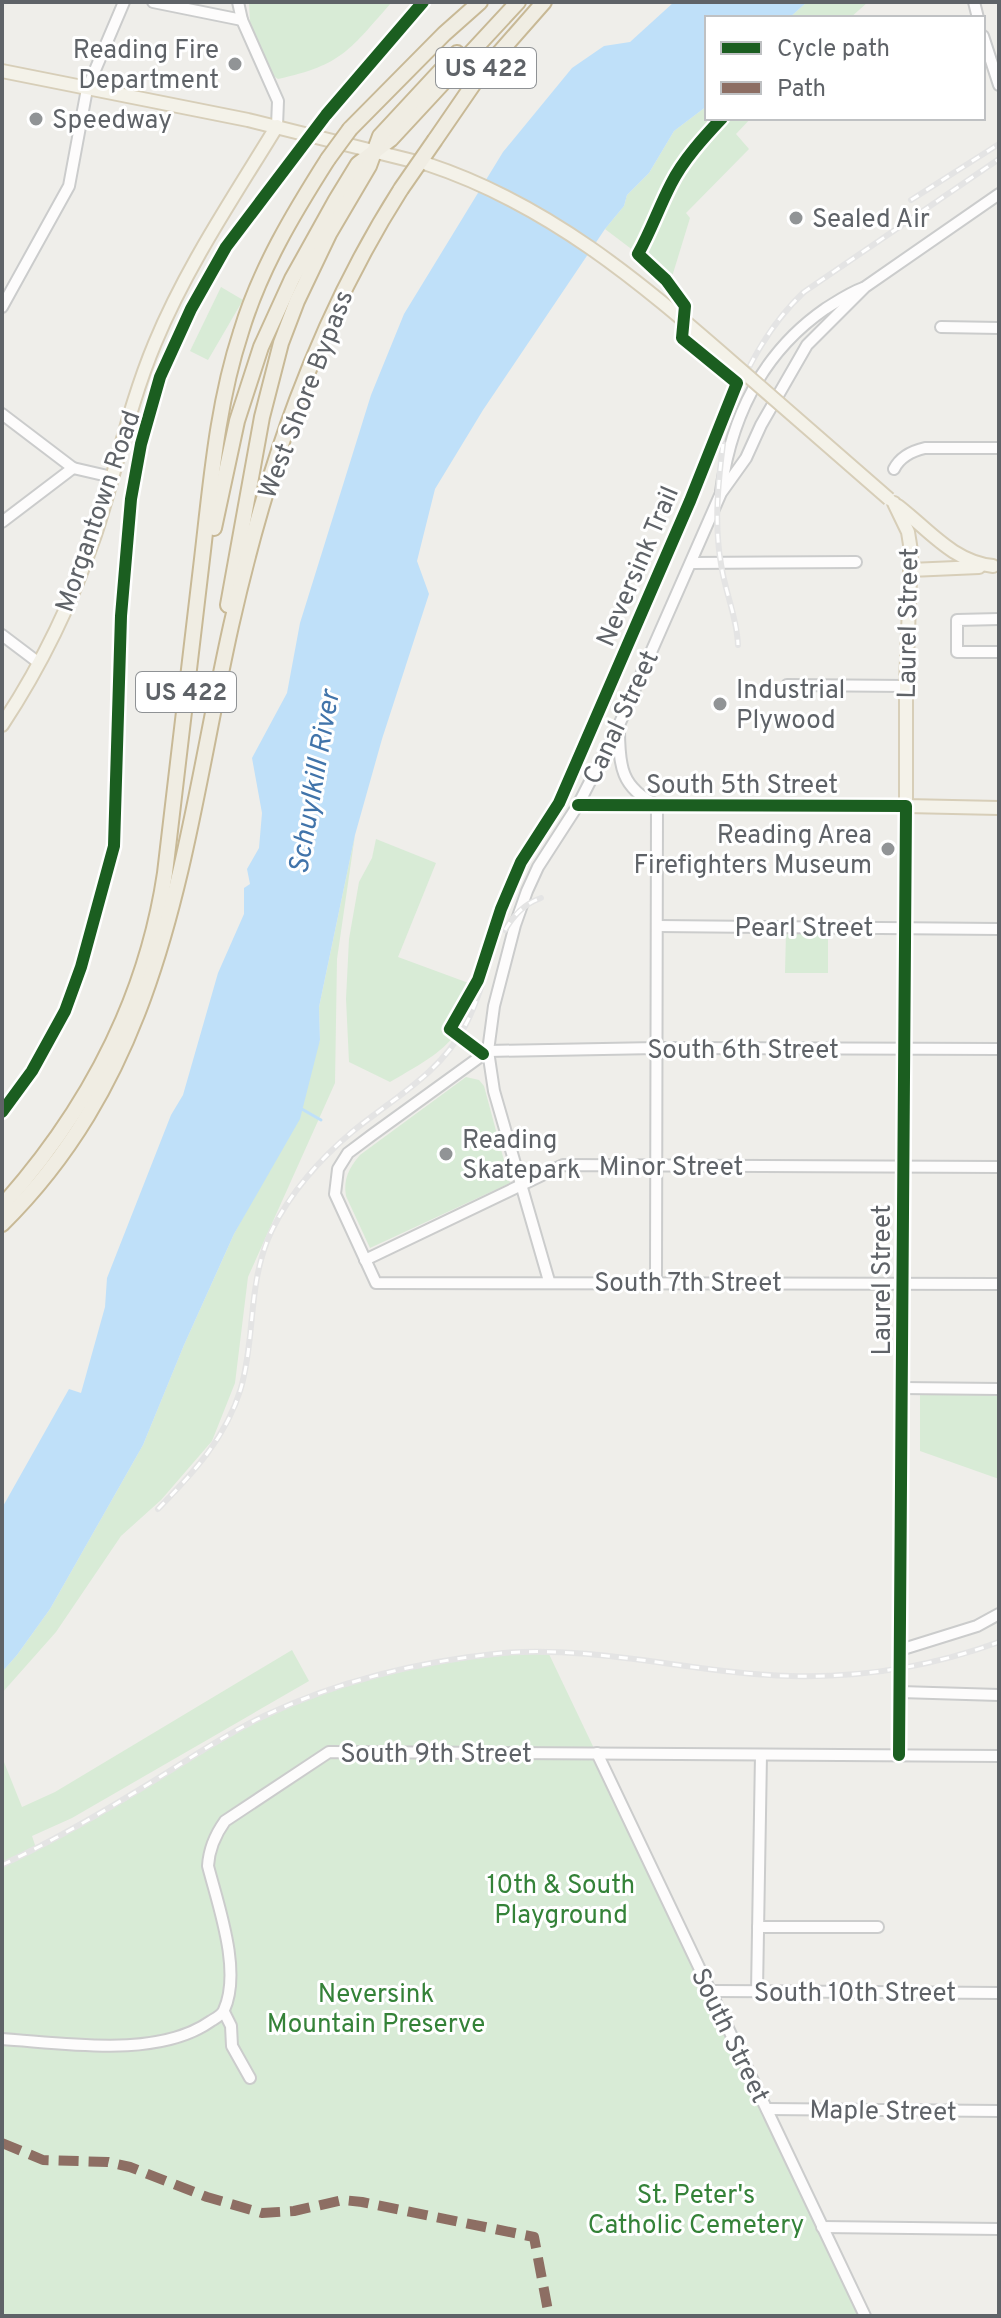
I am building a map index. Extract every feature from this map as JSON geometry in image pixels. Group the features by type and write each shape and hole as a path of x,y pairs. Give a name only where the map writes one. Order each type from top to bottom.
{"highway":[{"name":"US 422","path":"2,1206 40,1162 77,1110 114,1043 143,972 162,897 213,461 232,363 252,298 287,225 350,129 480,2"},
{"path":"212,716 251,471 276,361 306,279 369,166 380,136 506,2"},
{"path":"185,702 231,446 253,370 280,303 304,255 358,164 391,139 518,2"},
{"name":"West Shore Bypass","path":"2,1224 47,1173 87,1118 106,1087 151,982 172,912 232,624 269,476 308,372 352,271 401,189 479,76 544,2"}],"main road":[{"path":"2,71 277,126 427,164 483,186 521,205 628,273 956,554 974,563 996,566"},
{"name":"Morgantown Road","path":"2,725 39,663 80,574 145,368 176,296 207,237 277,126"},
{"name":"Laurel Street","path":"892,501 908,532 910,570 906,806"},
{"path":"910,570 996,566"},
{"name":"South 5th Street","path":"906,806 999,808"}],"street":[{"path":"2,307 69,186 92,71 124,2"},
{"path":"153,2 242,20"},
{"path":"238,2 242,20 278,101 277,126"},
{"path":"985,42 999,85"},
{"name":"Canal Street","path":"549,1281 494,1091 488,1051 494,1006 519,911 538,867 578,805 619,725 721,493 746,458 761,425 807,345 865,287 999,194"},
{"name":"Canal Street","path":"721,493 724,467 738,421 746,398 763,371 812,318 850,292 865,287"},
{"path":"941,327 999,328"},
{"path":"2,414 73,468 112,477"},
{"path":"894,469 913,450 999,448"},
{"path":"2,522 73,468"},
{"path":"692,563 856,562"},
{"path":"999,619 957,620 957,652 999,652"},
{"path":"2,635 39,663"},
{"path":"787,685 906,686"},
{"path":"619,725 622,770 635,793 657,805 656,1282"},
{"name":"South 5th Street","path":"578,805 906,806"},
{"name":"Laurel Street","path":"899,1755 906,806"},
{"name":"Pearl Street","path":"658,926 999,929"},
{"name":"South 6th Street","path":"488,1051 999,1049"},
{"path":"365,1260 335,1194 338,1169 348,1153 488,1051"},
{"name":"Minor Street","path":"365,1260 563,1165 999,1167"},
{"name":"South 7th Street","path":"365,1260 376,1283 999,1284"},
{"path":"902,1388 999,1389"},
{"path":"900,1650 977,1626 999,1614"},
{"path":"900,1692 999,1695"},
{"name":"South 9th Street","path":"224,2012 229,1993 227,1944 208,1866 215,1835 225,1821 329,1752 999,1756"},
{"name":"South Street","path":"597,1753 865,2316"},
{"path":"757,1991 761,1755"},
{"path":"758,1927 878,1927"},
{"name":"South 10th Street","path":"710,1991 999,1993"},
{"path":"2,2039 100,2044 168,2041 201,2029 224,2012 231,2026 232,2046 250,2078"},
{"name":"Maple Street","path":"767,2109 999,2111"},
{"path":"822,2227 999,2229"}],"green space":[{"path":"249,2 392,2 344,53 317,68 278,79 272,75 250,22"},
{"path":"807,2 868,2 852,16 791,16"},
{"path":"705,108 705,120 749,120 736,134 749,149 686,213 690,218 671,280 666,280 605,229 624,206 627,195 649,173 674,131"},
{"path":"221,287 243,300 208,360 190,351"},
{"path":"355,835 337,959 335,1083 248,1277 235,1383 212,1441 161,1500 121,1536 56,1632 2,1693 2,1672 50,1609 143,1445 234,1234 264,1179 320,1040 319,1007"},
{"path":"376,839 436,863 398,957 474,985 475,989 472,1004 455,1035 436,1053 390,1082 349,1062 346,999 349,939 359,882 372,858"},
{"path":"786,932 828,932 828,973 785,973"},
{"path":"466,1077 479,1080 484,1086 510,1183 370,1248 346,1196 345,1184 350,1169 360,1155"},
{"path":"920,1392 999,1393 999,1479 920,1451"},
{"name":"Neversink Mountain Preserve","path":"292,1650 309,1681 72,1818 32,1836 36,1848 72,1831 245,1727 328,1691 414,1667 503,1654 548,1652 865,2316 2,2316 2,1757 22,1807 55,1792"}],"water":[{"name":"Schuylkill River","path":"674,2 807,2 791,16 705,16 705,108 674,131 649,173 627,195 624,206 605,229 483,410 435,489 417,561 429,594 355,835 319,1007 320,1040 300,1119 234,1234 143,1445 50,1609 2,1672 2,1508 69,1389 81,1393 105,1307 107,1278 171,1115 183,1095 218,973 244,914 244,888 250,884 247,869 259,848 262,813 252,758 287,693 300,623 371,395 404,314 503,152 572,68 604,46 630,42"}],"waterway":[{"path":"300,1108 321,1120"}],"railway":[{"path":"911,200 999,144"},
{"path":"158,1509 207,1454 235,1406 246,1368 259,1269 272,1230 288,1203 307,1177 340,1142 429,1072 455,1043 465,1026 479,994 511,893 576,777 738,392 765,339 804,292 999,159"},
{"path":"723,444 718,489 719,549 738,645"},
{"path":"505,930 520,911 541,898"},
{"path":"2,1865 80,1825 222,1738 264,1716 321,1693 411,1667 503,1653 538,1652 610,1656 756,1674 844,1675 923,1664 999,1642"}],"marked path":[{"path":"2,2143 43,2160 108,2162 130,2167 207,2197 262,2213 294,2211 343,2200 534,2237 549,2316"}],"cycle path":[{"path":"2,1112 32,1071 65,1011 81,967 114,846 121,616 131,499 141,444 160,377 191,309 226,247 326,115 423,2"},
{"name":"Neversink Trail","path":"483,1054 450,1029 478,980 501,909 521,862 559,803 690,501 737,383 682,338 685,306 666,280 638,254 676,175 720,120"},
{"path":"578,805 906,806 899,1755"}],"place":[{"name":"Reading Fire Department","path":"235,64"},
{"name":"Speedway","path":"36,119"},
{"name":"Sealed Air","path":"796,218"},
{"name":"Industrial Plywood","path":"720,704"},
{"name":"Reading Area Firefighters Museum","path":"888,849"},
{"name":"Reading Skatepark","path":"446,1154"}],"park label":[{"name":"10th & South Playground","path":"561,1899"},
{"name":"St. Peter's Catholic Cemetery","path":"696,2209"}]}
